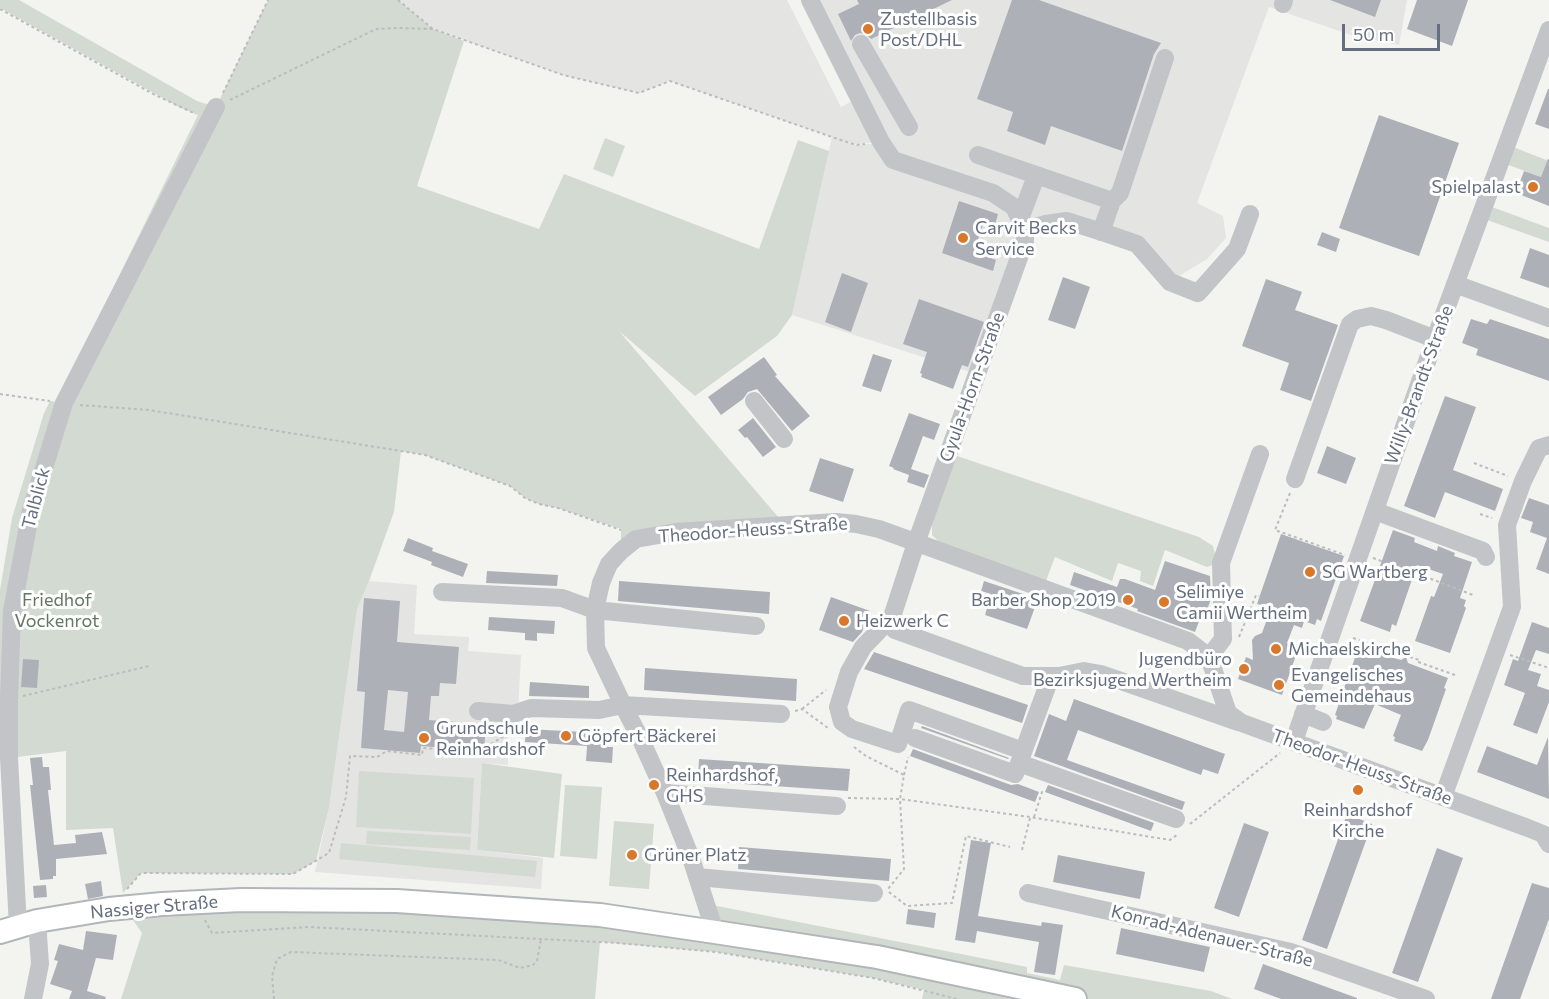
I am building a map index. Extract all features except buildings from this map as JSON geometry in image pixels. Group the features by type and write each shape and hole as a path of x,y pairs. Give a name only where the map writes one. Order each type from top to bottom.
{"main road":[{"name":"Nassiger Straße","path":"18,927 109,909 195,902 397,901 600,915 876,957 1075,999"}],"street":[{"path":"810,0 881,142 893,159 993,193 1014,207 1023,224 1066,221 1137,244 1170,282 1198,294 1237,249 1250,214"},
{"name":"Willy-Brandt-Straße","path":"1294,741 1455,284 1544,55 1549,30"},
{"path":"861,44 909,127"},
{"path":"1101,232 1112,201 1120,193 1165,58"},
{"name":"Talblick","path":"33,999 40,964 18,927 5,736 9,699 12,611 31,510 72,404 213,113"},
{"path":"978,155 1112,201"},
{"name":"Gyula-Horn-Straße","path":"916,543 1025,241 1023,224 1036,176"},
{"path":"1455,284 1549,318"},
{"path":"1295,479 1350,324 1357,319 1371,316 1435,339"},
{"path":"754,401 784,439"},
{"path":"1443,797 1512,607 1508,525 1523,481 1539,448 1549,445"},
{"path":"1242,723 1228,713 1209,657 1223,639 1221,563 1260,454"},
{"path":"1375,511 1483,551 1486,557"},
{"name":"Theodor-Heuss-Straße","path":"715,932 697,877 664,793 596,648 595,610 601,583 609,564 636,539 676,532 836,522 856,524 879,529 1188,641 1209,657"},
{"path":"916,543 892,617 863,647 849,672 838,707 842,722 852,729 898,744 909,710 1021,757 1048,774 1181,826"},
{"path":"442,592 562,598 595,610 756,626"},
{"name":"Theodor-Heuss-Straße","path":"892,617 895,630 1023,676 1051,676 1084,671 1101,674 1294,741 1547,835"},
{"path":"915,738 1015,774 1051,676"},
{"path":"478,711 513,714 531,708 599,710 622,705 781,714"},
{"path":"1303,714 1323,722"},
{"path":"664,793 835,806"},
{"path":"697,877 880,892"},
{"name":"Konrad-Adenauer-Straße","path":"1028,893 1291,952 1426,999"}],"path":[{"path":"213,113 268,0"},
{"path":"398,0 433,29"},
{"path":"0,9 155,95 213,113 376,29 433,29 563,75 639,93 670,81 856,145 881,142"},
{"path":"0,394 72,404 149,410 424,454 510,486 525,498 539,504 621,529 621,551"},
{"path":"1474,463 1511,477"},
{"path":"1295,479 1275,531 1348,556"},
{"path":"1480,514 1501,522"},
{"path":"1408,570 1473,595"},
{"path":"1239,639 1256,595 1259,596"},
{"path":"1250,610 1268,617"},
{"path":"1353,638 1419,660 1418,663 1455,675"},
{"path":"1496,650 1549,669"},
{"path":"9,699 149,666"},
{"path":"1339,677 1346,679"},
{"path":"109,909 141,873 293,874 329,853 346,797 350,756 377,757 387,751 422,755 423,748 486,752 491,744 504,736 508,713"},
{"path":"835,806 837,797 900,798 1170,840 1181,826 1294,741"},
{"path":"1022,850 1048,774"},
{"path":"900,798 904,869 880,892 907,906 952,903 966,836 1010,847"},
{"path":"195,902 212,933 309,927 541,939 716,952 873,978 957,999"},
{"path":"274,999 273,976 277,959 291,952 498,960 520,968 533,965 537,961 541,939"}],"shaded area":[{"path":"398,0 787,0 841,107 859,97 810,0 1407,0 1399,45 1351,35 1269,7 1197,203 1223,216 1226,238 1207,259 1171,281 1137,243 1071,220 1045,223 1026,229 1015,206 994,192 893,160 993,194 1014,208 1020,219 1024,241 976,374 792,315 832,137 670,81 639,93 563,75 433,29","holes":["862,105 893,160 880,143 856,145 846,142 856,144 880,142"]},
{"name":"Grundschule Reinhardshof","path":"369,581 417,585 414,634 469,637 468,651 521,655 518,712 508,714 508,765 482,763 477,850 543,858 541,889 315,872 329,808 357,609"}],"green space":[{"name":"Friedhof Vockenrot","path":"0,0 19,0 197,101 216,107 268,0 398,0 433,29 464,41 417,186 539,229 564,174 759,249 798,140 829,151 792,315 777,336 695,396 619,331 785,525 676,532 621,551 621,529 539,504 525,498 510,486 425,455 401,451 394,512 357,609 329,808 316,861 293,874 141,873 123,893 113,828 66,830 66,751 9,758 0,737 0,590 12,518 44,413 50,401 57,402 198,115 179,107 0,8"},
{"path":"605,138 625,146 613,177 593,169"},
{"path":"1513,147 1549,161 1549,180 1506,164"},
{"path":"1492,207 1549,228 1549,242 1487,220"},
{"path":"954,455 1199,537 1213,546 1217,563 1207,567 1165,550 1153,586 1140,581 1141,571 1118,563 1112,581 1055,557 1046,581 941,544 932,535 932,523"},
{"path":"482,763 562,774 554,858 477,850"},
{"path":"359,771 474,778 471,834 356,827"},
{"path":"565,785 602,787 597,859 560,856"},
{"name":"Grüner Platz","path":"614,821 654,824 649,889 609,886"},
{"path":"367,831 471,837 470,850 366,844"},
{"path":"341,843 537,861 535,877 339,859"},
{"path":"241,900 714,931 707,904 1027,967 1027,973 1060,980 1064,965 1211,991 1232,999 922,999 924,990 873,978 716,952 600,942 595,999 121,999 142,933 124,907"}],"place":[{"name":"Zustellbasis Post/DHL","path":"868,29"},
{"name":"Spielpalast","path":"1533,187"},
{"name":"Carvit Becks Service","path":"963,238"},
{"name":"SG Wartberg","path":"1310,572"},
{"name":"Barber Shop 2019","path":"1128,600"},
{"name":"Selimiye Camii Wertheim","path":"1164,602"},
{"name":"Heizwerk C","path":"844,621"},
{"name":"Michaelskirche","path":"1276,649"},
{"name":"Jugendbüro Bezirksjugend Wertheim","path":"1244,669"},
{"name":"Evangelisches Gemeindehaus","path":"1279,685"},
{"name":"Göpfert Bäckerei","path":"566,736"},
{"name":"Grundschule Reinhardshof","path":"424,738"},
{"name":"Reinhardshof, GHS","path":"654,785"},
{"name":"Reinhardshof Kirche","path":"1358,790"},
{"name":"Grüner Platz","path":"632,855"}]}
